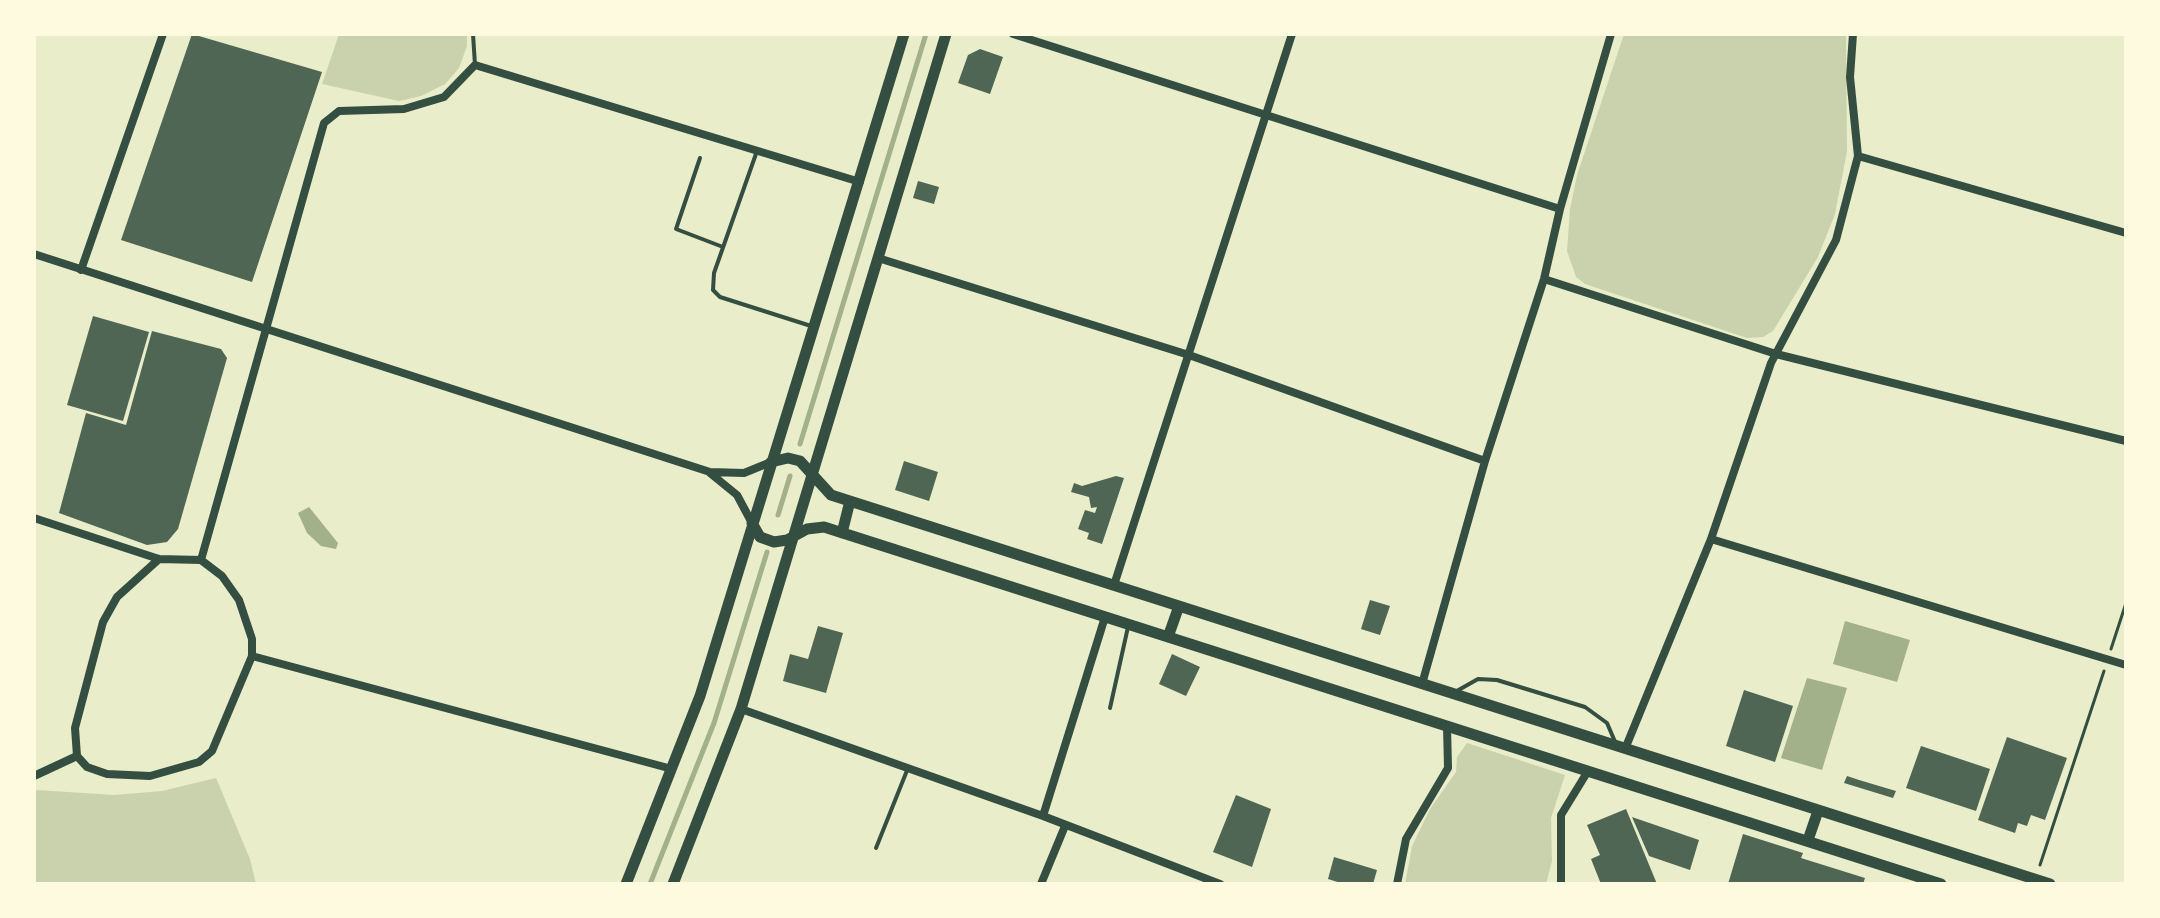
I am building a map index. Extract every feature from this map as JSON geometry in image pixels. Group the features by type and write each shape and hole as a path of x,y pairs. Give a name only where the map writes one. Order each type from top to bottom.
{"street":[{"path":"81,270 163,34"},
{"path":"626,884 700,696 904,34"},
{"path":"673,884 741,709 946,34"},
{"path":"1013,34 1560,209"},
{"path":"1114,585 1292,34"},
{"path":"1422,684 1485,461 1544,279 1560,209 1611,34"},
{"path":"1621,747 1711,539 1776,354 1814,287 1836,240 1858,156 1850,77 1853,34"},
{"path":"201,560 324,123 339,111 404,109 444,97 475,65 860,182"},
{"path":"1858,156 2126,233"},
{"path":"34,254 710,472 744,473 771,462 793,459 812,471 831,495 2050,884"},
{"path":"878,258 1189,355 1485,461"},
{"path":"1544,279 1776,354 2126,441"},
{"path":"710,472 737,495 760,537 769,541 792,537 813,527 842,533 1941,884"},
{"path":"842,533 850,501"},
{"path":"34,518 159,559 201,560 222,576 239,600 252,639 252,656 221,737 199,762 150,776 127,776 87,767 77,756 75,728 103,622 117,597 159,559"},
{"path":"1711,539 2126,665"},
{"path":"1168,637 1179,606"},
{"path":"1043,816 1105,617"},
{"path":"252,656 672,769"},
{"path":"741,709 1043,816 1220,884"},
{"path":"1397,884 1406,839 1448,768 1447,726"},
{"path":"34,776 77,756"},
{"path":"1561,884 1561,815 1588,771"},
{"path":"1808,840 1818,811"},
{"path":"1041,884 1065,826"}],"lane":[{"path":"473,34 475,65"},
{"path":"758,149 712,285 716,293 814,327"},
{"path":"700,158 676,229 723,247"},
{"path":"1110,708 1129,624"},
{"path":"1452,694 1478,679 1497,680 1585,707 1607,723 1621,747"},
{"path":"876,848 908,768"}],"path":[{"path":"2035,879 2126,603"}],"shaded area":[{"path":"339,34 467,34 467,46 459,68 445,84 421,96 399,101 322,84"},
{"path":"1624,34 1846,34 1847,151 1835,214 1818,257 1773,331 1763,337 1747,338 1585,284 1576,277 1567,251 1570,209 1577,175"},
{"path":"309,507 338,543 336,549 321,546 307,533 298,513"},
{"path":"1845,621 1910,640 1897,682 1833,664"},
{"path":"1807,678 1847,688 1822,770 1781,758"},
{"path":"1467,743 1565,775 1551,818 1552,861 1546,884 1405,884 1412,846 1430,809 1456,772 1457,757"},
{"path":"216,778 250,859 256,884 34,884 34,792 37,790 114,795 162,791"}],"building":[{"path":"192,34 322,72 252,282 121,240"},
{"path":"980,49 1003,57 990,94 958,83 968,55"},
{"path":"918,181 939,187 934,204 913,198"},
{"path":"93,316 149,332 123,421 67,405"},
{"path":"152,331 221,349 227,358 178,529 167,542 147,545 59,513 86,413 126,425"},
{"path":"904,461 938,472 929,501 895,490"},
{"path":"1116,476 1124,478 1102,544 1087,539 1089,533 1078,529 1085,510 1095,513 1097,507 1091,508 1089,497 1071,492 1074,483 1082,486"},
{"path":"1370,600 1390,606 1380,635 1361,629"},
{"path":"818,626 843,633 826,693 783,681 790,654 808,659"},
{"path":"1172,654 1200,667 1186,696 1159,684"},
{"path":"1744,690 1793,706 1775,762 1726,746"},
{"path":"2007,737 2067,758 2045,820 2031,815 2027,826 2018,823 2015,833 1978,820"},
{"path":"1921,746 1990,769 1976,811 1906,788"},
{"path":"1847,776 1896,791 1893,798 1844,783"},
{"path":"1236,795 1271,809 1252,867 1213,852"},
{"path":"1626,809 1657,884 1601,884 1591,859 1600,855 1587,825"},
{"path":"1632,817 1699,840 1690,870 1649,856"},
{"path":"1743,834 1803,853 1801,858 1865,878 1863,884 1728,884"},
{"path":"1334,857 1377,870 1373,884 1344,884 1328,879"}],"waterway":[{"path":"800,444 926,34"},
{"path":"778,515 790,476"},
{"path":"650,884 714,723 767,552"}]}
